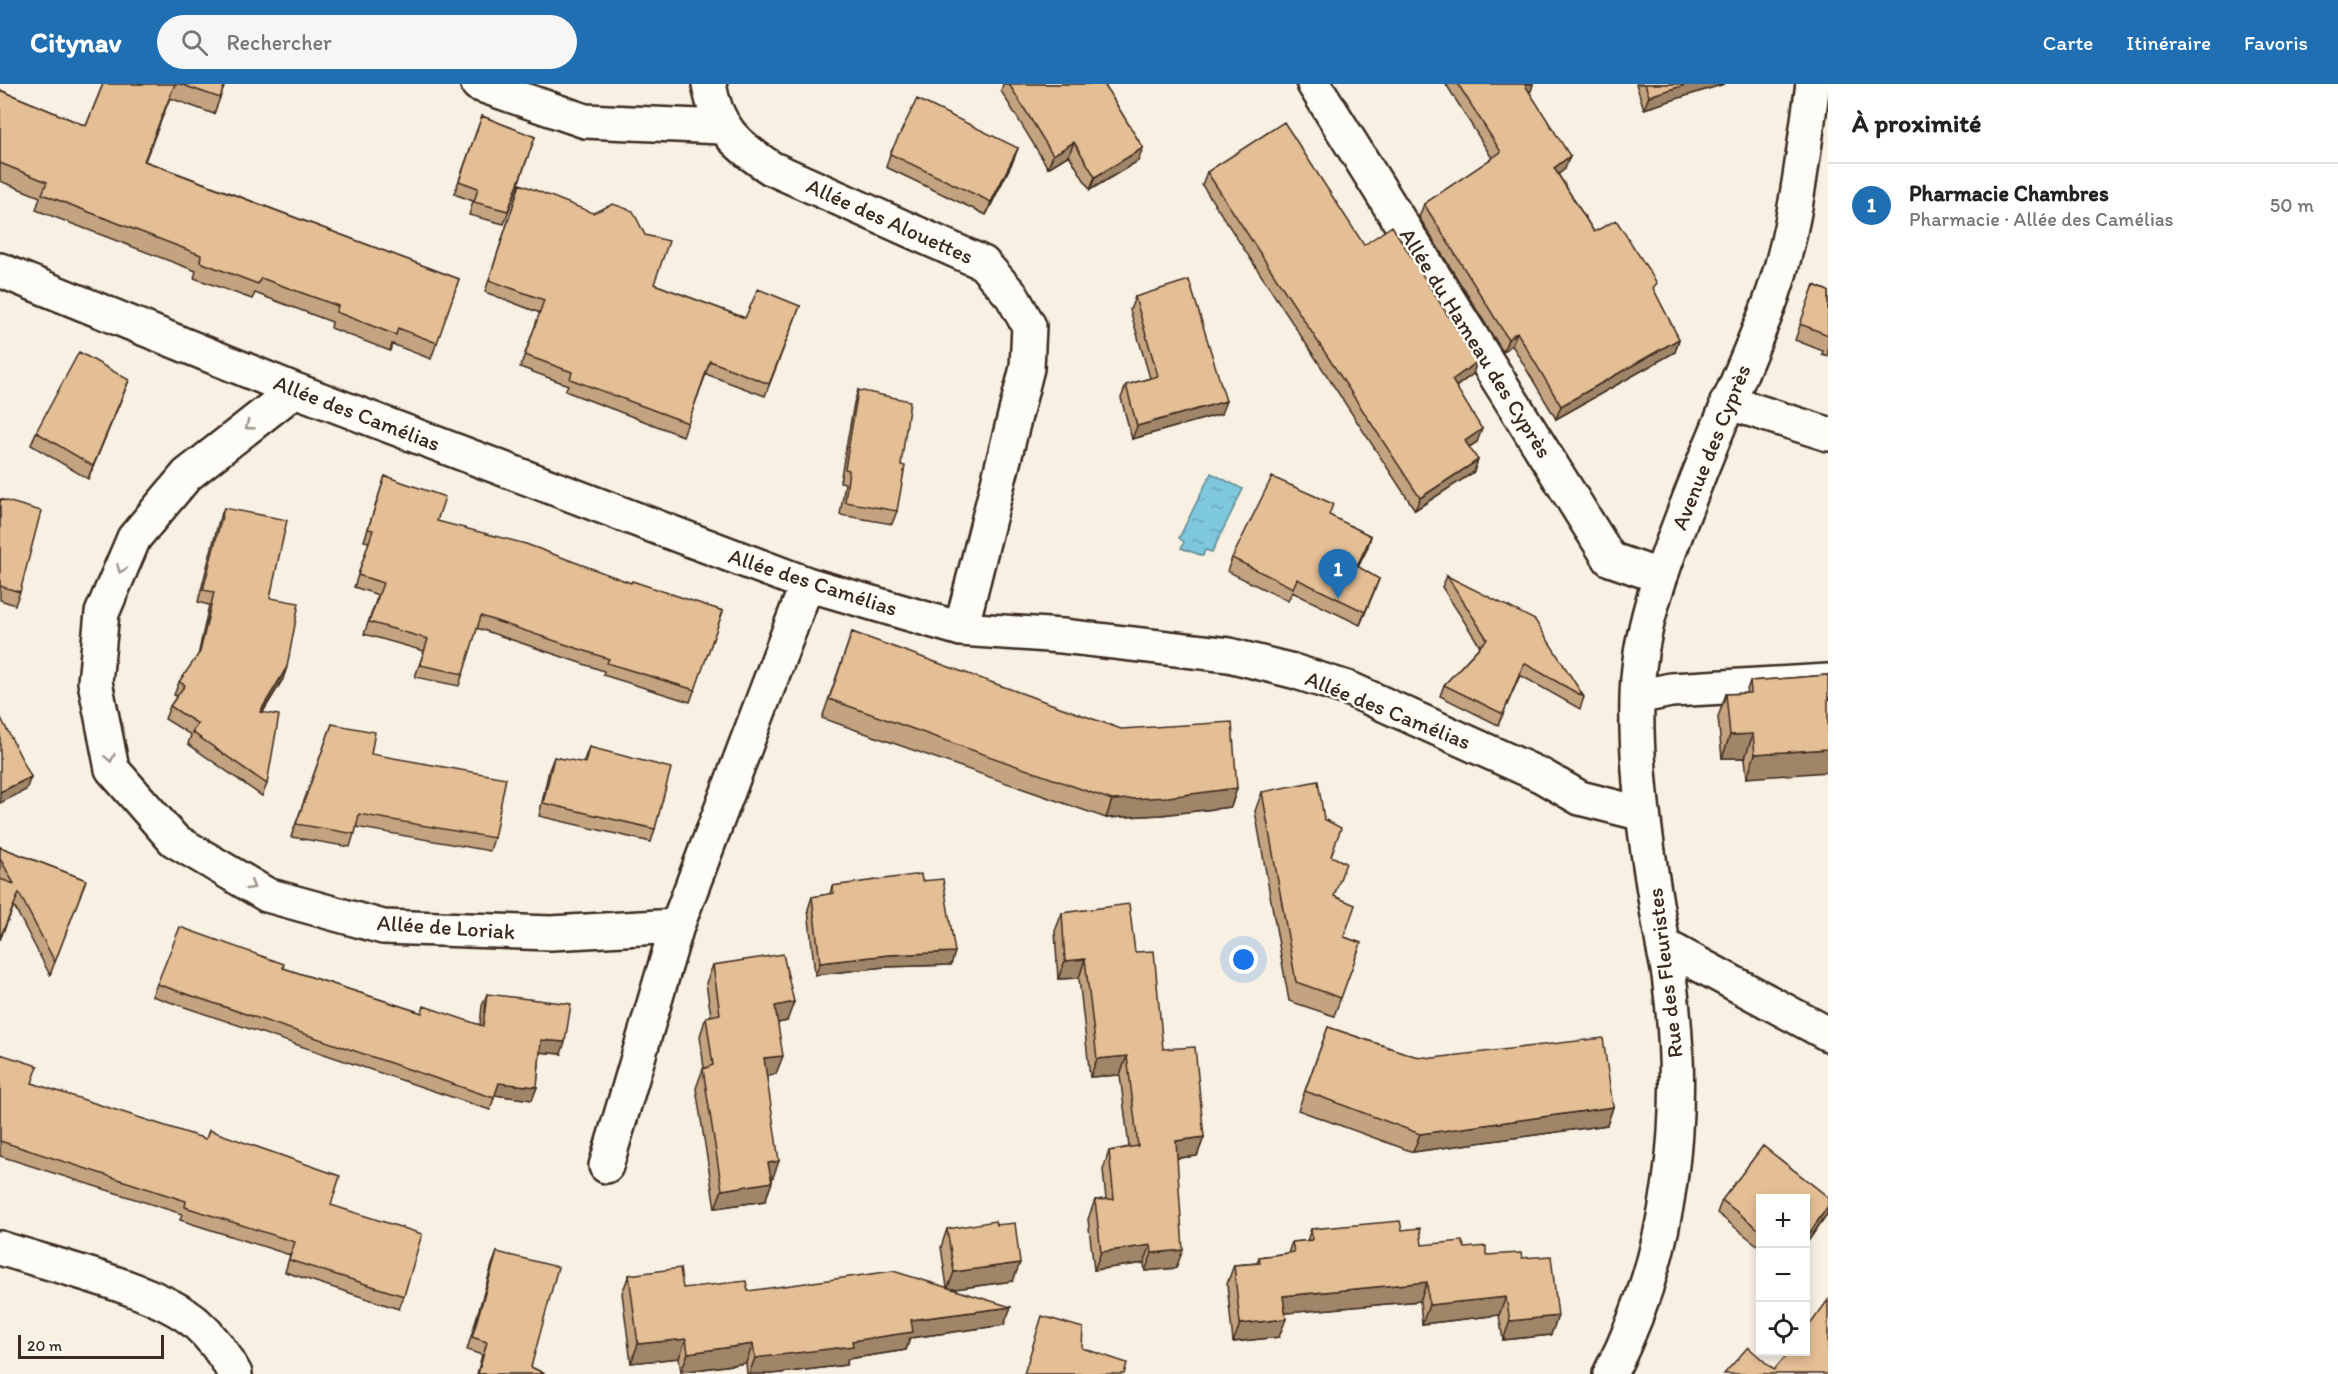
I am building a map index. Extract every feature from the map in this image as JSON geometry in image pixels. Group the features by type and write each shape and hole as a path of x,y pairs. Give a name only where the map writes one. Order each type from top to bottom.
{"street":[{"path":"478,84 585,121 722,126"},
{"name":"Allée des Alouettes","path":"709,84 722,126 741,148 771,168 983,263 1012,296 1029,326 1027,368 961,629"},
{"name":"Allée du Hameau des Cyprès","path":"1314,84 1610,559 1659,576"},
{"name":"Avenue des Cyprès","path":"1643,814 1637,697 1645,633 1659,576 1727,402 1767,310 1793,224 1813,84"},
{"name":"Allée des Camélias","path":"0,270 295,390 807,584 961,629 1062,636 1229,656 1293,671 1361,694 1542,776 1580,798 1643,814"},
{"name":"Allée de Loriak","path":"295,390 187,475 134,538 102,613 94,682 112,769 174,840 267,895 383,927 551,933 677,926"},
{"path":"1727,402 1828,434"},
{"path":"606,1166 677,926 807,584"},
{"path":"1637,697 1671,690 1828,681"},
{"name":"Rue des Fleuristes","path":"1611,1374 1643,1302 1665,1219 1675,1148 1676,1050 1670,981 1643,814"},
{"path":"1663,945 1828,1034"},
{"path":"0,1248 153,1298 195,1322 225,1354 235,1374"}],"water":[{"path":"1211,473 1243,489 1212,552 1205,550 1203,556 1181,548 1184,542 1179,538"}],"building":[{"path":"103,84 175,84 144,161 459,279 437,343 398,328 396,335 336,312 338,306 261,278 258,284 200,262 201,255 42,194 47,182 0,163 0,90 86,126"},
{"path":"180,84 225,84 220,98"},
{"path":"1009,84 1104,84 1143,148 1095,177 1074,142 1053,155"},
{"path":"1458,84 1526,84 1570,156 1554,168 1594,232 1616,220 1657,283 1653,288 1679,339 1561,406 1517,332 1508,339 1424,204 1501,152"},
{"path":"1645,84 1688,84 1649,96"},
{"path":"917,99 1018,148 991,202 890,154"},
{"path":"482,116 535,137 508,211 474,202 478,188 459,181"},
{"path":"1284,122 1364,245 1392,226 1477,362 1452,380 1482,429 1465,441 1478,460 1420,498 1207,172"},
{"path":"520,184 593,213 613,204 633,211 645,235 669,241 654,284 745,318 758,289 800,306 769,384 710,361 688,423 570,379 572,372 525,355 544,300 489,280"},
{"path":"1189,280 1226,401 1137,426 1126,385 1158,376 1135,297"},
{"path":"1814,285 1828,291 1828,335 1800,324"},
{"path":"79,352 129,380 93,466 36,432"},
{"path":"858,390 910,401 901,465 905,466 897,511 845,502 849,470 845,469"},
{"path":"385,476 445,497 437,521 526,544 631,583 632,581 723,611 695,690 607,663 609,659 481,616 463,674 420,665 428,639 369,622 383,583 358,575 373,530 368,529"},
{"path":"1272,477 1333,504 1329,515 1371,536 1357,566 1379,579 1365,612 1297,579 1293,588 1232,558"},
{"path":"0,499 41,511 20,592 0,586"},
{"path":"224,508 287,520 270,598 299,603 287,667 260,712 279,715 267,784 192,732 198,724 170,706 185,685 179,682 200,652 214,592 203,590"},
{"path":"1447,576 1535,620 1584,697 1524,663 1503,714 1444,685 1487,639"},
{"path":"852,632 1121,729 1232,722 1237,788 1168,797 1112,800 829,699"},
{"path":"1828,675 1828,749 1755,754 1753,734 1730,735 1726,694 1751,693 1750,681"},
{"path":"0,716 31,777 0,792"},
{"path":"332,724 375,732 371,754 506,778 494,838 359,814 355,834 296,824"},
{"path":"589,747 671,768 655,829 543,803 554,757 585,763"},
{"path":"1318,781 1324,819 1341,828 1331,856 1346,863 1334,896 1355,905 1344,937 1361,943 1341,998 1296,982 1262,792"},
{"path":"0,847 86,880 55,962 19,893 0,938 0,879 14,884 0,858"},
{"path":"921,874 922,881 943,879 955,952 888,955 820,963 812,897 834,893 832,886"},
{"path":"1129,904 1135,952 1154,951 1163,1049 1195,1047 1204,1137 1176,1141 1183,1250 1152,1253 1151,1245 1101,1252 1095,1200 1114,1199 1109,1151 1138,1146 1127,1056 1097,1059 1085,959 1065,961 1062,913"},
{"path":"180,927 284,964 283,968 422,1013 424,1006 483,1026 487,994 571,1004 565,1042 541,1040 537,1087 499,1083 494,1098 157,984"},
{"path":"783,954 794,1002 775,1006 783,1056 764,1058 779,1161 768,1163 772,1182 722,1190 703,1069 713,1065 706,1017 720,1014 713,965"},
{"path":"1328,1027 1414,1056 1433,1058 1603,1038 1613,1107 1420,1134 1305,1091"},
{"path":"0,1054 38,1066 32,1083 206,1139 209,1130 340,1176 331,1205 422,1234 404,1296 289,1260 295,1242 185,1207 186,1201 0,1141"},
{"path":"1763,1146 1828,1197 1828,1206 1810,1232 1810,1194 1756,1194 1756,1227 1722,1200"},
{"path":"995,1221 996,1225 1015,1223 1020,1263 954,1272 947,1229"},
{"path":"1400,1221 1402,1230 1420,1228 1422,1245 1462,1241 1465,1248 1486,1246 1486,1255 1521,1253 1522,1258 1551,1256 1558,1316 1510,1321 1506,1297 1429,1305 1427,1282 1283,1296 1286,1319 1240,1324 1234,1265 1260,1263 1259,1257 1294,1252 1292,1242 1312,1240 1311,1229"},
{"path":"497,1252 558,1267 531,1367 545,1374 478,1374 487,1342 472,1337"},
{"path":"680,1268 683,1288 746,1281 748,1291 893,1271 1011,1307 911,1320 913,1332 852,1341 853,1346 755,1358 753,1344 688,1353 686,1339 638,1344 629,1275"},
{"path":"1828,1300 1828,1374 1724,1374 1748,1347 1774,1370 1786,1356 1810,1356 1810,1325"},
{"path":"1042,1316 1083,1328 1082,1348 1127,1363 1124,1374 1024,1374"}],"place":[{"name":"Pharmacie Chambres","path":"1338,599"}]}
